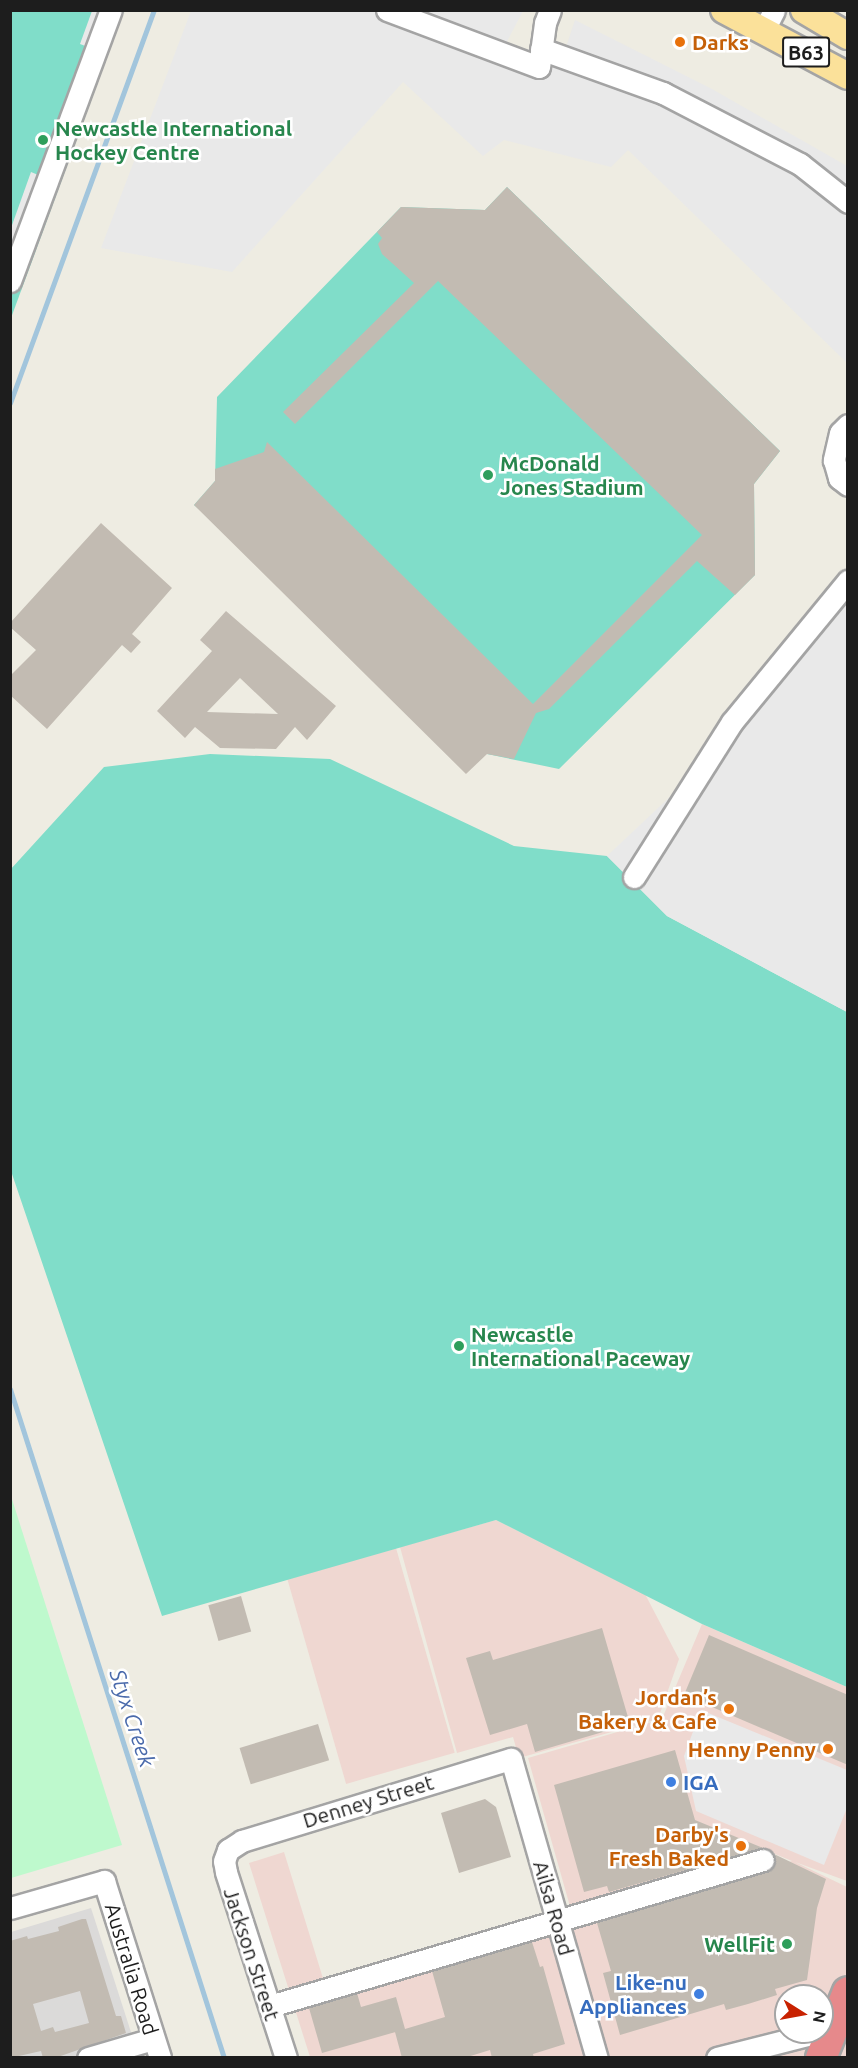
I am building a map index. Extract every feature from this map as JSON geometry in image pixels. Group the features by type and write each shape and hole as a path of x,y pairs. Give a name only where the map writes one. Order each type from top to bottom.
{"highway":[{"path":"834,2022 848,1992"}],"main road":[{"name":"B63","path":"724,10 769,20 848,76"},
{"name":"B63","path":"804,10 845,30"}],"street":[{"path":"10,281 111,10"},
{"path":"387,10 539,67 545,23 550,10"},
{"path":"541,49 663,93 800,164 848,202"},
{"path":"848,425 840,433 834,460 839,478 848,485"},
{"path":"634,877 732,722 848,581"},
{"name":"Denney Street","path":"228,1850 242,1841 511,1759"},
{"name":"Ailsa Road","path":"511,1759 597,2058"},
{"name":"Jackson Street","path":"228,1850 224,1861 226,1872 286,2058"},
{"path":"270,2006 763,1860"},
{"name":"Australia Road","path":"10,1908 104,1881 157,2048"},
{"path":"717,2058 774,2044"},
{"path":"88,2058 157,2048"}],"shaded area":[{"name":"Newcastle International Hockey Centre","path":"10,11 124,11 11,318 10,318"},
{"path":"92,11 111,11 96,50 80,44"},
{"path":"191,11 523,11 502,51 566,47 575,20 712,89 847,166 847,363 628,150 611,167 504,140 483,156 403,82 232,272 101,248"},
{"path":"31,172 48,179 11,281 11,228"},
{"name":"McDonald Jones Stadium","path":"507,187 780,451 754,484 755,575 559,769 487,754 194,505 215,481 217,397 401,207 485,210"},
{"path":"847,599 847,1012 667,916 607,856 742,729"},
{"name":"Newcastle International Paceway","path":"210,754 330,759 514,846 607,856 667,916 847,1012 847,1687 702,1624 496,1520 162,1616 11,1171 10,870 104,767"},
{"path":"496,1520 645,1594 679,1659 658,1719 519,1758 513,1737 457,1753 400,1547"},
{"path":"396,1548 455,1753 346,1784 287,1579"},
{"path":"702,1624 847,1687 847,1881 795,1862 847,1887 847,2057 310,2057 249,1863 284,1852 330,2001 792,1861 770,1852 571,1910 528,1758 662,1719"},
{"path":"701,1710 847,1770 847,1808 824,1865 696,1811 684,1756"},
{"path":"91,1908 139,2057 11,2058 11,1932"}],"green space":[{"path":"10,1493 122,1845 11,1878 10,1878"}],"building":[{"path":"507,187 780,451 754,484 755,575 735,595 697,561 549,709 536,713 514,759 487,754 466,774 194,505 215,481 215,469 264,452 267,442 533,704 702,535 438,281 295,424 283,412 414,283 382,254 378,244 382,238 377,232 401,207 485,210"},
{"path":"101,523 172,588 132,634 141,642 131,653 122,645 47,729 10,695 10,676 36,650 10,627 10,623"},
{"path":"226,611 336,706 307,740 295,727 276,749 220,748 195,727 185,738 157,711 212,651 200,640","holes":["240,678 278,714 207,712"]},
{"path":"241,1596 251,1632 219,1641 208,1605"},
{"path":"602,1628 630,1724 535,1752 527,1724 490,1735 466,1658 490,1651 493,1660"},
{"path":"709,1635 848,1695 848,1765 684,1695"},
{"path":"318,1724 329,1760 251,1784 240,1748"},
{"path":"675,1750 695,1820 763,1848 609,1892 607,1886 584,1892 554,1785"},
{"path":"485,1799 496,1807 511,1857 459,1873 441,1813"},
{"path":"774,1854 826,1879 817,1908 807,1980 793,1984 774,1984 774,1996 748,2004 726,2010 724,2004 620,2035 603,1973 611,1971 597,1923 767,1872 775,1864"},
{"path":"86,1919 116,2016 121,2016 126,2033 55,2058 43,2058 41,2051 10,2058 10,1941 59,1931 58,1927","holes":["80,1991 89,2023 55,2032 53,2027 41,2031 33,2004"]},
{"path":"532,1942 540,1967 543,1966 565,2044 533,2054 534,2058 492,2058 490,2050 464,2058 402,2058 395,2032 322,2053 309,2008 357,1993 361,2007 396,1997 405,2029 445,2017 432,1971"}],"waterway":[{"path":"10,403 154,10"},
{"name":"Styx Creek","path":"10,1389 224,2058"}],"place":[{"name":"Darks","path":"680,42"},
{"name":"Newcastle International Hockey Centre","path":"43,140"},
{"name":"McDonald Jones Stadium","path":"488,475"},
{"name":"Newcastle International Paceway","path":"459,1346"},
{"name":"Jordan’s Bakery & Cafe","path":"729,1709"},
{"name":"Henny Penny","path":"828,1749"},
{"name":"IGA","path":"671,1782"},
{"name":"Darby's Fresh Baked","path":"741,1846"},
{"name":"WellFit","path":"787,1944"},
{"name":"Like-nu Appliances","path":"699,1994"}]}
